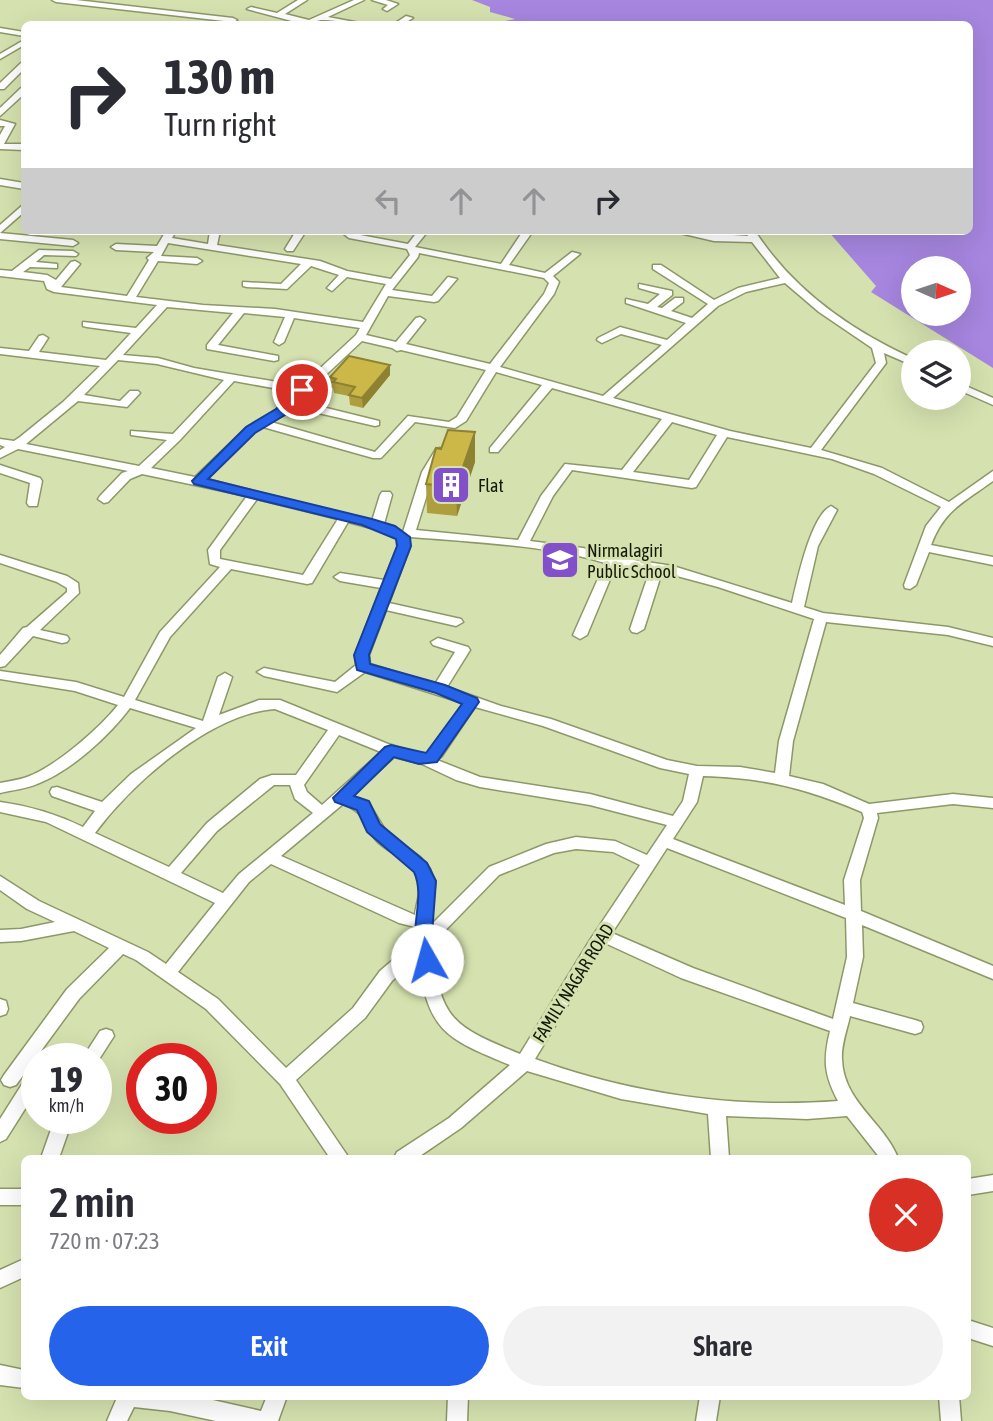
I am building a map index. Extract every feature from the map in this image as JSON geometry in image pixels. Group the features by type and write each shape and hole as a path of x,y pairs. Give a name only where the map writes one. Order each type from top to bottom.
{"street":[{"path":"56,0 222,21"},
{"path":"231,21 263,0"},
{"path":"280,15 303,0"},
{"path":"314,21 360,0"},
{"path":"376,0 394,4 387,9"},
{"path":"135,9 146,1"},
{"path":"251,9 299,21"},
{"path":"320,18 340,21"},
{"path":"404,21 409,18"},
{"path":"0,30 21,33"},
{"path":"0,57 21,44"},
{"path":"0,92 21,68"},
{"path":"2,110 21,92"},
{"path":"0,123 21,126"},
{"path":"11,124 0,145 21,147"},
{"path":"0,182 21,186"},
{"path":"0,229 21,210"},
{"path":"10,220 21,221"},
{"path":"212,247 214,235"},
{"path":"290,249 299,235"},
{"path":"260,423 377,456 412,418 456,425 493,368 554,287 547,275 351,235"},
{"path":"412,248 420,235"},
{"path":"504,266 525,235"},
{"path":"698,235 714,238 752,235 761,251 787,279 849,330 901,357"},
{"path":"0,236 74,253"},
{"path":"162,245 197,261"},
{"path":"130,299 162,245"},
{"path":"116,247 212,247 309,262 345,274 393,282"},
{"path":"198,481 225,453 260,423 280,412 360,337 385,292 415,255 412,248"},
{"path":"15,274 42,252 74,253"},
{"path":"54,289 74,253"},
{"path":"547,275 575,254"},
{"path":"309,262 283,287 244,288 290,314 367,326"},
{"path":"28,264 53,266"},
{"path":"657,267 714,304"},
{"path":"0,273 50,279 54,289"},
{"path":"332,288 345,274"},
{"path":"385,292 434,299 452,279"},
{"path":"606,399 714,304 742,290 787,279"},
{"path":"643,286 668,293 650,307"},
{"path":"54,289 240,311 265,302"},
{"path":"664,312 679,300"},
{"path":"630,301 693,322"},
{"path":"0,455 16,446 77,397 164,304"},
{"path":"240,311 211,347 274,358"},
{"path":"279,342 290,314"},
{"path":"397,348 420,320"},
{"path":"87,324 139,331"},
{"path":"602,341 620,330 668,343"},
{"path":"360,337 397,348 493,368 724,433 814,452 878,471 948,506 954,505 993,475"},
{"path":"33,354 43,338"},
{"path":"814,452 873,377 881,363 877,345"},
{"path":"0,351 112,361 158,361 231,378 302,390"},
{"path":"104,499 126,476 143,469 176,438 231,378"},
{"path":"494,450 549,384"},
{"path":"971,392 993,402"},
{"path":"77,397 123,405 134,393"},
{"path":"290,403 375,423"},
{"path":"625,474 669,418"},
{"path":"135,433 176,438"},
{"path":"522,544 547,496 569,466 692,484 724,433"},
{"path":"0,442 198,481 376,525 406,535 522,544 583,552 758,594 821,617 938,629 993,642"},
{"path":"363,667 362,655 404,546 428,472 440,451"},
{"path":"0,469 36,481 33,503"},
{"path":"254,495 214,550 214,561 307,580 345,517"},
{"path":"376,525 386,495"},
{"path":"910,585 932,526 948,506"},
{"path":"797,608 812,545 831,510"},
{"path":"923,547 993,561"},
{"path":"0,559 62,579 73,586 73,593 57,610 28,631 0,663"},
{"path":"580,635 612,561"},
{"path":"0,788 31,781 51,772 110,725 127,703 165,635 228,565"},
{"path":"636,629 657,568"},
{"path":"340,577 388,585"},
{"path":"381,605 456,622"},
{"path":"781,780 786,741 821,617"},
{"path":"28,631 62,639"},
{"path":"438,642 463,650 439,689"},
{"path":"264,672 337,687 363,667"},
{"path":"363,667 439,689 471,702 546,722 664,764 698,771 740,772 818,788 868,809 953,799 993,803"},
{"path":"0,675 76,687 208,727"},
{"path":"208,727 225,677"},
{"path":"426,760 437,753 471,702"},
{"path":"85,835 105,808 149,768 208,727 248,708 268,704 289,708 391,751 426,760 447,773 508,789 613,804 677,823"},
{"path":"322,813 300,795 297,785 337,728"},
{"path":"167,975 256,866 341,798 391,751"},
{"name":"FAMILY NAGAR ROAD","path":"407,1155 455,1123 523,1064 602,935 690,802 698,771"},
{"path":"172,874 212,827 265,783 272,780 299,780"},
{"path":"58,792 105,808"},
{"path":"341,798 363,806 373,827 421,868 427,881 424,942 435,1000 447,1024 475,1042 523,1064 613,1091 716,1106 808,1113 849,1108"},
{"path":"0,807 51,818 225,901"},
{"path":"868,809 871,818 852,880 855,957 833,1056 833,1070 835,1082 849,1108 869,1129 887,1155"},
{"path":"666,842 854,915 993,973"},
{"path":"286,1079 359,1013 386,976 424,942 494,871 551,848 576,843 598,843 615,847 651,863"},
{"path":"270,857 328,886 405,919 423,923"},
{"path":"0,882 33,905 121,946 212,1004 286,1079 338,1155"},
{"path":"0,936 74,925"},
{"path":"602,935 687,973 840,1028"},
{"path":"5,1079 73,994 121,946"},
{"path":"845,1008 915,1027"},
{"path":"101,1043 106,1036"},
{"path":"0,1134 21,1104"},
{"path":"716,1106 720,1155"},
{"path":"51,1155 58,1134"},
{"path":"971,1187 993,1183"},
{"path":"0,1197 21,1197"},
{"path":"0,1279 21,1269"},
{"path":"971,1330 993,1337"},
{"path":"0,1375 21,1378"},
{"path":"117,1421 126,1400"},
{"path":"159,1400 262,1421"},
{"path":"268,1421 276,1400"},
{"path":"457,1421 458,1400"},
{"path":"706,1421 709,1400"},
{"path":"949,1400 951,1421"}],"shaded area":[{"path":"472,0 993,0 993,368 971,354 971,340 948,340 926,326 971,326 971,256 901,256 901,311 871,292 876,286 831,235 973,235 973,21 505,21 515,19 490,12 490,7"}],"building":[{"path":"349,356 390,365 362,398 349,395 355,387 333,382 336,379 330,377"},
{"path":"448,430 475,432 456,487 426,484 436,448 441,449"}],"place":[{"name":"Flat","path":"451,485"},
{"name":"Nirmalagiri Public School","path":"560,560"}],"route":[{"path":"302,390 280,412 250,430 198,481 367,522 390,529 403,537 404,546 362,655 363,667 439,689 471,702 431,758 426,760 391,751 341,798 363,806 370,815 373,827 384,839 421,868 427,881 423,934 427,960"}]}
